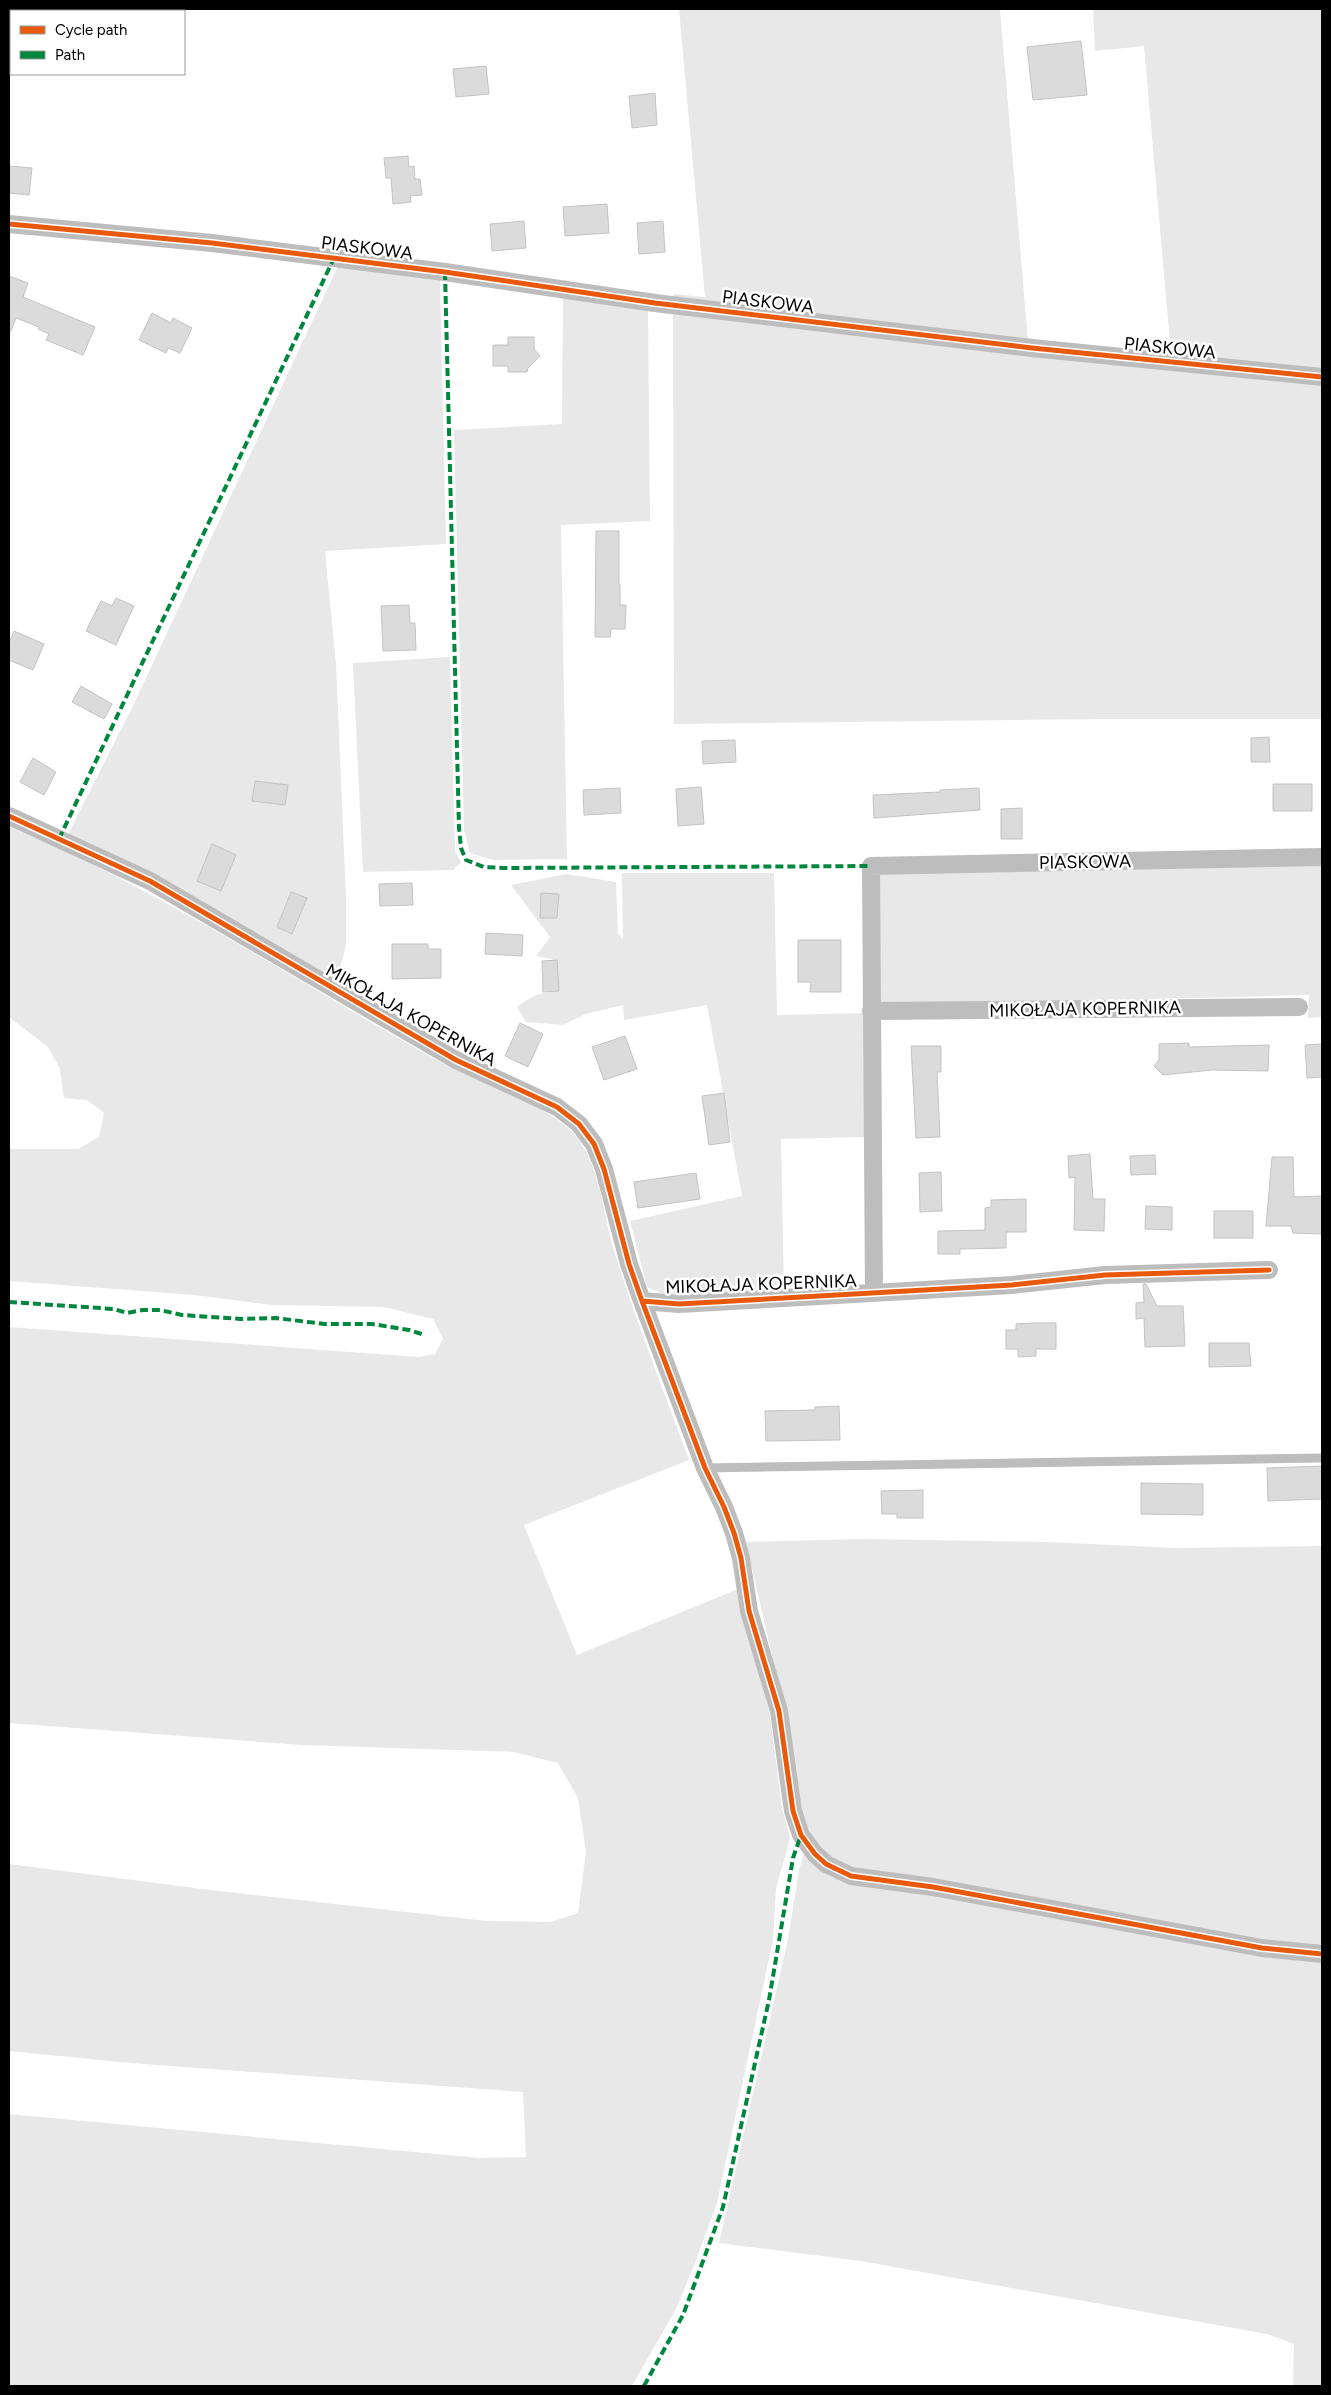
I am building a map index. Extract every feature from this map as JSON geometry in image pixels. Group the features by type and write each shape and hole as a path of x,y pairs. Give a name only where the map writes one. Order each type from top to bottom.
{"street":[{"name":"PIASKOWA","path":"9,224 212,243 445,272 655,303 1032,348 1322,377"},
{"name":"MIKOŁAJA KOPERNIKA","path":"9,816 150,881 456,1060 557,1107 580,1124 594,1144 604,1170 629,1264 642,1301 678,1304 1012,1285 1105,1275 1269,1270"},
{"name":"PIASKOWA","path":"871,1011 871,866 1300,858 1322,856"},
{"name":"MIKOŁAJA KOPERNIKA","path":"871,1011 1299,1007"},
{"path":"871,1011 874,1293"},
{"path":"642,1301 705,1468 724,1506 741,1558 749,1611 779,1711 793,1811 801,1835 814,1854 826,1864 851,1876 933,1887 1262,1948 1322,1954"}],"lane":[{"path":"705,1468 1321,1458"}],"shaded area":[{"path":"679,9 1000,9 1029,353 1322,386 1322,719 1098,719 674,724 673,294 705,297"},
{"path":"1093,9 1322,9 1322,369 1171,354 1144,46 1095,51"},
{"path":"338,266 440,278 446,544 325,551 336,664 346,897 346,945 336,984 67,836 131,710"},
{"path":"563,298 648,310 650,521 561,525 567,859 493,860 470,853 464,830 454,430 562,424"},
{"path":"450,657 455,851 461,862 453,870 363,872 353,663"},
{"path":"9,827 66,852 177,909 446,1065 517,1097 554,1117 579,1140 593,1167 623,1280 689,1460 524,1525 577,1655 738,1589 770,1715 782,1808 790,1838 776,1889 773,1940 717,2203 676,2309 632,2386 9,2386 9,2114 479,2158 526,2157 523,2092 131,2063 9,2051 9,1864 218,1891 487,1921 551,1922 578,1913 586,1852 578,1798 558,1763 514,1752 301,1745 9,1723 9,1327 419,1357 435,1354 443,1339 433,1319 384,1307 272,1305 195,1295 9,1281 9,1149 78,1149 99,1137 104,1113 87,1100 64,1098 60,1069 48,1047 9,1017"},
{"path":"1322,862 1322,1017 1308,1018 1309,995 881,1006 878,872"},
{"path":"622,873 774,873 777,1015 865,1013 867,1137 781,1139 784,1292 688,1298 665,1295 647,1287 630,1221 742,1196 707,1005 624,1020 623,1005 586,1014 563,1025 526,1022 517,1007 536,995 559,991 557,960 536,956 550,937 511,885 567,874 616,882 618,934 623,939"},
{"path":"864,1539 1048,1542 1175,1548 1322,1546 1322,2386 1293,2386 1294,2344 1267,2334 861,2261 719,2243 788,1939 799,1870 810,1831 799,1811 779,1686 746,1542"}],"building":[{"path":"1081,41 1087,95 1033,100 1027,47"},
{"path":"486,66 489,94 456,97 453,69"},
{"path":"655,93 657,125 632,128 629,96"},
{"path":"408,156 409,167 414,166 415,179 420,179 422,195 410,196 411,202 393,204 391,178 386,178 384,158"},
{"path":"9,166 32,168 29,195 9,193"},
{"path":"607,204 609,233 565,236 563,207"},
{"path":"524,221 526,248 492,251 490,224"},
{"path":"663,221 665,252 639,254 637,223"},
{"path":"9,276 28,283 23,297 95,327 83,355 46,340 49,334 38,329 39,327 16,318 11,331 9,331"},
{"path":"152,313 171,323 173,318 192,328 180,353 168,348 166,353 139,340"},
{"path":"508,337 534,337 534,349 540,356 528,368 527,372 508,372 508,366 493,366 493,345 508,345"},
{"path":"596,531 619,531 620,605 626,605 625,629 611,629 610,637 595,637"},
{"path":"116,598 134,606 116,645 86,631 101,601 112,606"},
{"path":"409,605 410,623 415,623 416,650 383,651 381,606"},
{"path":"14,631 44,644 33,670 9,660 9,643"},
{"path":"81,686 112,704 104,719 72,702"},
{"path":"1269,737 1270,762 1251,762 1251,738"},
{"path":"735,740 736,762 703,764 702,741"},
{"path":"33,758 56,772 44,795 20,782"},
{"path":"255,781 288,785 285,805 252,801"},
{"path":"1273,784 1312,784 1312,811 1273,811"},
{"path":"701,787 704,824 678,826 676,789"},
{"path":"620,788 621,813 584,815 583,790"},
{"path":"979,788 980,810 874,818 873,795"},
{"path":"1022,808 1022,839 1001,839 1001,809"},
{"path":"212,844 236,855 221,891 197,881"},
{"path":"412,883 413,905 380,906 379,884"},
{"path":"291,892 307,898 292,934 277,927"},
{"path":"541,893 559,894 557,918 540,918"},
{"path":"486,933 523,935 522,956 485,954"},
{"path":"798,940 841,940 841,992 810,992 811,982 798,982"},
{"path":"392,944 428,944 428,949 441,949 441,978 392,979"},
{"path":"557,960 559,991 543,992 542,961"},
{"path":"520,1023 543,1034 528,1067 505,1056"},
{"path":"625,1036 637,1069 604,1080 592,1047"},
{"path":"1189,1043 1189,1047 1269,1045 1268,1071 1212,1070 1163,1075 1154,1066 1159,1060 1159,1044"},
{"path":"1322,1044 1322,1077 1307,1078 1305,1045"},
{"path":"911,1046 941,1046 941,1072 937,1072 940,1137 916,1138"},
{"path":"724,1093 730,1142 709,1145 702,1096"},
{"path":"1090,1154 1093,1199 1105,1199 1104,1231 1074,1230 1075,1177 1069,1178 1068,1156"},
{"path":"1155,1155 1156,1174 1131,1175 1130,1156"},
{"path":"1272,1157 1293,1157 1294,1197 1322,1196 1322,1234 1293,1233 1291,1226 1266,1226"},
{"path":"941,1172 942,1211 920,1212 919,1173"},
{"path":"696,1173 700,1199 638,1208 634,1182"},
{"path":"1026,1199 1026,1232 1006,1232 1006,1248 960,1249 960,1254 938,1254 938,1231 985,1230 985,1208 991,1207 991,1200"},
{"path":"1146,1206 1172,1207 1172,1230 1145,1229"},
{"path":"1214,1211 1253,1211 1253,1238 1214,1238"},
{"path":"1143,1284 1146,1284 1157,1306 1183,1306 1185,1346 1145,1347 1144,1318 1136,1319 1136,1303 1144,1302"},
{"path":"1056,1323 1056,1349 1036,1349 1036,1356 1018,1357 1018,1349 1006,1349 1006,1330 1016,1330 1016,1324"},
{"path":"1209,1343 1249,1343 1251,1366 1209,1367"},
{"path":"839,1406 840,1440 766,1441 765,1411 815,1410 815,1407"},
{"path":"1322,1466 1322,1499 1268,1501 1267,1468"},
{"path":"1141,1483 1203,1484 1203,1515 1141,1514"},
{"path":"923,1490 923,1518 897,1518 897,1514 882,1514 881,1491"}],"marked path":[{"path":"59,839 334,258"},
{"path":"445,272 459,828 461,848 466,860 484,867 503,868 871,866"},
{"path":"9,1302 114,1309 127,1313 143,1310 160,1310 182,1315 241,1319 276,1318 324,1324 372,1324 409,1330 425,1335"},
{"path":"644,2386 683,2315 723,2207 769,2000 793,1858 801,1835"}],"cycle path":[{"path":"9,224 212,243 445,272 655,303 1032,348 1322,377"},
{"path":"9,816 150,881 456,1060 557,1107 579,1124 594,1144 604,1169 629,1264 642,1301 679,1304 1012,1285 1105,1275 1269,1270"},
{"path":"642,1301 705,1468 734,1533 741,1558 749,1611 779,1711 793,1811 801,1835 815,1854 826,1864 851,1876 933,1887 1262,1948 1322,1954"}]}
